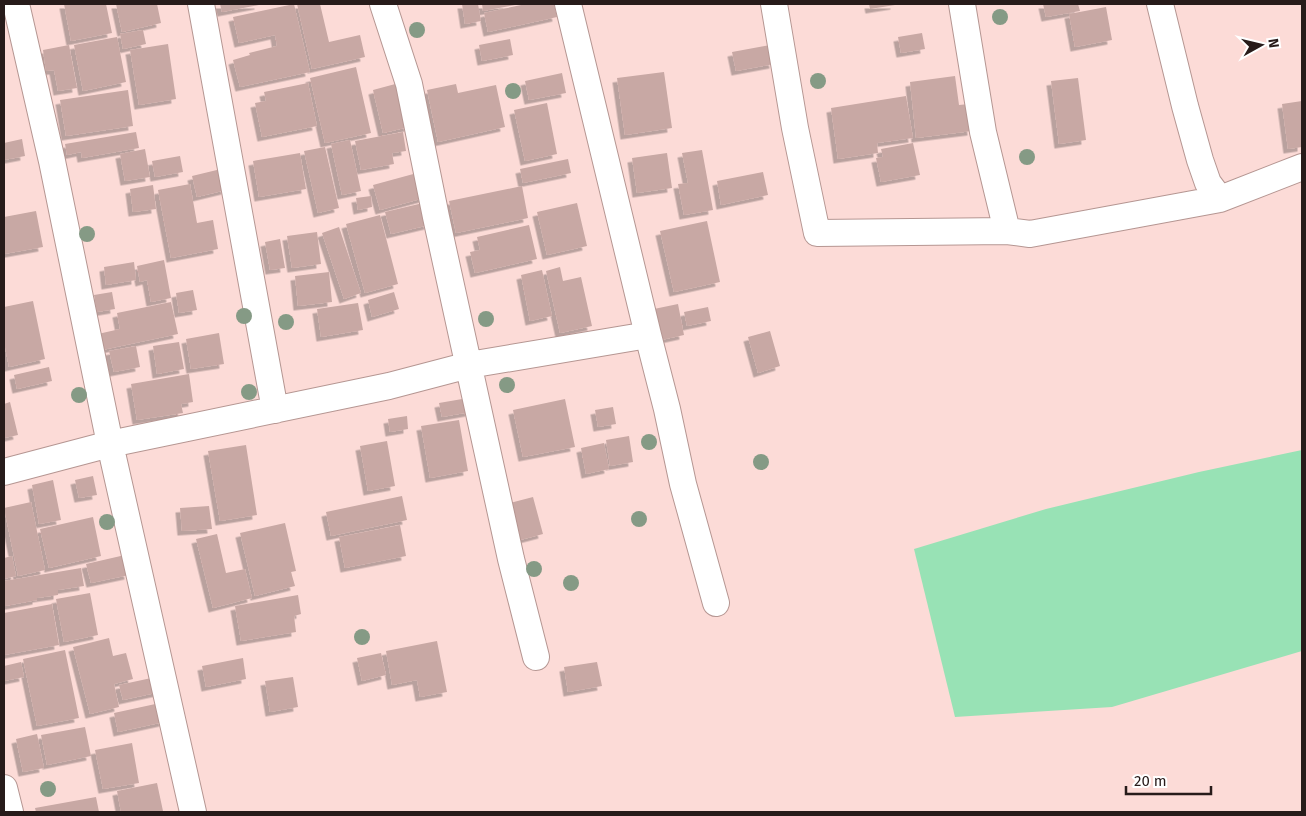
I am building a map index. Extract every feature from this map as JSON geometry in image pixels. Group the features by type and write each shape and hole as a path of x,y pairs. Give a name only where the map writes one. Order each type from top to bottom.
{"street":[{"path":"16,4 52,161 110,444 193,812"},
{"path":"201,4 275,410"},
{"path":"383,4 409,84 468,365 511,559 536,657"},
{"path":"568,4 648,335 668,409 683,484 716,604"},
{"path":"774,4 795,128 817,232 1007,231 1030,234 1220,199 1302,166"},
{"path":"962,4 984,132 1007,231"},
{"path":"1160,4 1200,160 1208,183 1220,199"},
{"path":"4,472 110,444 389,386 468,365 648,335"},
{"path":"4,788 10,812"}],"green space":[{"path":"1302,450 1302,651 1112,707 955,717 914,549 1046,509 1199,472"}],"building":[{"path":"64,4 106,4 112,33 71,41"},
{"path":"116,4 157,4 161,23 122,32"},
{"path":"220,4 259,4 259,5 222,12"},
{"path":"294,4 310,72 240,87 233,60 250,55 249,53 277,46 275,35 239,43 233,17"},
{"path":"297,4 320,4 329,42 360,35 365,57 312,69"},
{"path":"462,4 478,4 481,21 465,24"},
{"path":"482,4 515,4 515,5 483,11"},
{"path":"526,4 554,4 557,17 488,32 484,13"},
{"path":"869,4 895,4 895,5 870,9"},
{"path":"1043,4 1078,4 1080,11 1046,17"},
{"path":"1106,7 1112,40 1075,47 1069,14"},
{"path":"143,30 146,44 123,49 120,34"},
{"path":"922,33 925,49 901,53 898,37"},
{"path":"117,37 126,82 83,91 74,45"},
{"path":"510,39 513,55 482,61 479,45"},
{"path":"168,44 176,99 139,105 130,50"},
{"path":"69,45 77,88 58,91 54,70 46,71 43,50"},
{"path":"770,45 774,64 736,71 732,52"},
{"path":"356,67 371,133 325,143 310,78"},
{"path":"664,72 672,128 625,135 617,78"},
{"path":"562,73 566,93 529,100 525,81"},
{"path":"955,76 959,105 969,104 972,131 916,138 910,82"},
{"path":"1078,78 1086,140 1059,144 1051,81"},
{"path":"308,83 317,126 262,137 255,103 266,101 264,92"},
{"path":"399,83 409,127 383,133 373,90"},
{"path":"456,84 458,93 496,85 505,127 438,142 427,90"},
{"path":"128,90 133,126 66,136 60,100"},
{"path":"906,96 913,138 877,143 878,153 838,159 831,108"},
{"path":"1302,101 1302,147 1288,149 1282,104"},
{"path":"547,103 557,154 525,161 514,110"},
{"path":"136,132 139,148 82,158 81,152 67,155 65,144"},
{"path":"403,132 406,151 392,153 394,164 361,170 355,141"},
{"path":"22,139 25,156 4,160 4,143"},
{"path":"350,140 361,191 342,195 331,144"},
{"path":"913,143 920,175 881,182 876,158 883,157 881,149"},
{"path":"325,147 339,208 318,213 304,151"},
{"path":"145,149 150,177 125,181 120,154"},
{"path":"702,150 713,210 684,215 678,184 688,183 682,153"},
{"path":"300,153 306,189 259,197 253,161"},
{"path":"667,153 672,188 637,193 632,158"},
{"path":"180,156 183,172 155,177 152,161"},
{"path":"568,159 571,173 523,183 520,169"},
{"path":"221,169 226,190 197,197 192,176"},
{"path":"763,172 768,195 721,205 717,181"},
{"path":"417,173 424,198 380,210 373,185"},
{"path":"190,184 197,223 213,220 218,249 171,258 158,190"},
{"path":"153,185 156,209 133,212 130,189"},
{"path":"522,186 528,218 456,233 449,201"},
{"path":"371,196 372,207 358,210 356,198"},
{"path":"423,203 429,225 391,234 385,212"},
{"path":"577,203 587,246 547,255 537,212"},
{"path":"36,211 43,247 4,254 4,217"},
{"path":"380,215 398,284 365,293 346,224"},
{"path":"707,221 720,282 674,292 660,231"},
{"path":"529,225 537,259 475,273 470,252 480,250 477,237"},
{"path":"339,227 361,293 344,299 322,233"},
{"path":"317,232 321,264 292,268 287,236"},
{"path":"280,239 285,268 270,270 265,242"},
{"path":"164,260 171,298 151,302 147,280 140,282 137,266"},
{"path":"134,262 136,280 106,285 104,267"},
{"path":"560,267 563,281 581,277 592,326 560,333 546,271"},
{"path":"542,270 552,316 530,321 521,275"},
{"path":"329,272 332,302 298,306 295,276"},
{"path":"193,290 197,310 179,313 176,293"},
{"path":"112,292 115,309 97,312 94,295"},
{"path":"394,292 399,309 372,317 368,300"},
{"path":"33,301 45,359 9,367 4,342 4,307"},
{"path":"171,302 178,334 102,350 98,334 120,329 117,313"},
{"path":"358,303 363,330 321,337 317,309"},
{"path":"678,304 684,335 661,340 654,309"},
{"path":"708,307 711,321 687,326 684,312"},
{"path":"770,331 780,366 758,373 748,337"},
{"path":"219,333 224,364 191,369 186,339"},
{"path":"179,342 184,369 157,374 153,346"},
{"path":"136,346 140,367 114,372 109,351"},
{"path":"49,367 52,381 17,389 14,375"},
{"path":"189,374 193,402 181,404 183,413 137,420 131,384"},
{"path":"468,398 470,412 442,417 439,403"},
{"path":"565,399 575,447 523,457 513,410"},
{"path":"10,402 18,435 4,438 4,404"},
{"path":"613,407 616,424 598,427 595,410"},
{"path":"407,416 408,429 390,432 388,419"},
{"path":"459,420 468,471 430,478 421,426"},
{"path":"629,436 633,462 610,466 606,440"},
{"path":"387,441 395,486 368,491 360,446"},
{"path":"604,443 609,469 586,474 581,448"},
{"path":"246,445 257,515 220,521 208,451"},
{"path":"93,476 97,495 79,498 75,480"},
{"path":"53,480 61,520 39,524 32,485"},
{"path":"402,496 407,520 331,536 326,512"},
{"path":"533,497 543,534 520,540 510,503"},
{"path":"31,502 45,570 18,576 4,508"},
{"path":"209,506 212,529 182,531 180,508"},
{"path":"93,517 101,556 49,568 40,529"},
{"path":"285,523 296,571 291,572 295,586 255,596 240,533"},
{"path":"400,525 406,556 345,568 339,537"},
{"path":"217,534 226,573 245,569 252,598 213,608 196,539"},
{"path":"125,555 129,575 91,583 86,564"},
{"path":"12,556 16,576 4,579 4,558"},
{"path":"81,568 84,586 58,590 58,595 5,606 4,581"},
{"path":"90,593 98,635 64,642 56,599"},
{"path":"298,595 301,614 294,616 296,632 241,641 235,606"},
{"path":"52,604 59,645 4,655 4,613"},
{"path":"109,638 113,656 126,653 133,679 114,684 119,707 90,714 73,647"},
{"path":"437,641 447,692 420,697 417,680 392,685 386,651"},
{"path":"65,650 79,718 37,726 23,659"},
{"path":"381,653 386,675 362,681 357,658"},
{"path":"243,658 246,679 206,687 202,666"},
{"path":"21,662 24,677 4,681 4,666"},
{"path":"597,662 602,686 568,692 564,667"},
{"path":"156,677 160,692 123,700 119,685"},
{"path":"293,677 298,707 270,712 265,681"},
{"path":"160,703 164,722 118,732 114,713"},
{"path":"85,727 91,756 47,765 41,735"},
{"path":"37,734 44,768 23,772 16,739"},
{"path":"132,743 139,783 103,789 95,750"},
{"path":"157,783 163,811 121,812 117,791"},
{"path":"96,797 99,812 36,812 35,808"}]}
